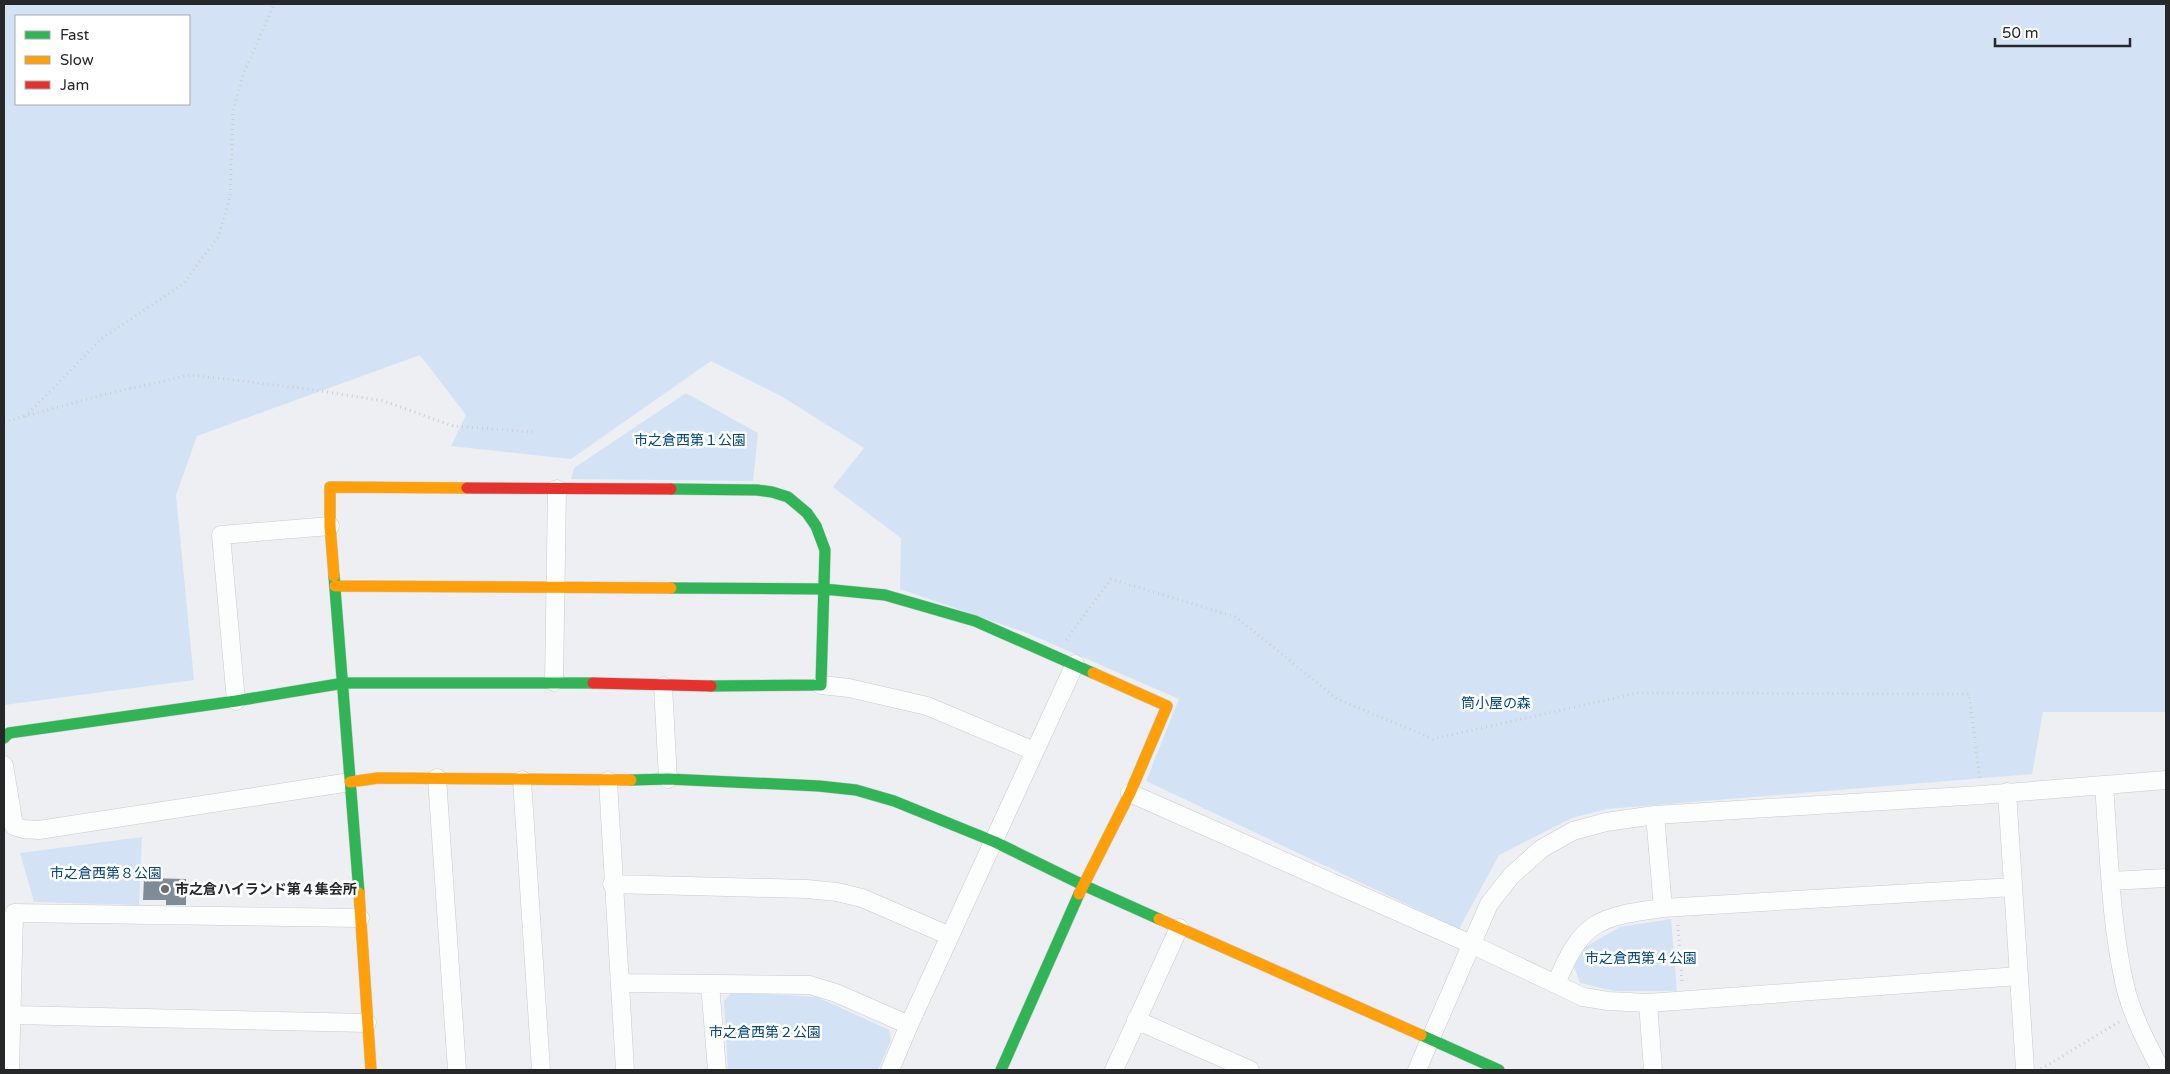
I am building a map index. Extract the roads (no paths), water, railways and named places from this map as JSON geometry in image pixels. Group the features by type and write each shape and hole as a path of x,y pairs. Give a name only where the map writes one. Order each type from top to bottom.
{"street":[{"path":"371,1070 344,683 330,526 330,487 757,490 787,496 808,514 818,530 825,550 821,685"},
{"path":"554,682 557,489"},
{"path":"236,701 221,535 330,526"},
{"path":"335,586 824,588 885,595 975,621 1167,706 1130,793 1083,885 1000,1070"},
{"path":"890,1070 1075,664"},
{"path":"4,738 10,732 236,701 344,683 554,682 663,686 821,685 849,688 928,706 1034,751"},
{"path":"663,686 668,779"},
{"path":"4,765 14,826 23,829 40,830 378,778 608,781 668,779 819,786 856,790 894,801 995,842 1083,885 1499,1070"},
{"path":"437,778 457,1070"},
{"path":"522,780 541,1070"},
{"path":"1417,1070 1473,945 1489,904 1511,876 1541,849 1572,831 1606,822 1654,815 1981,795 2166,780"},
{"path":"608,781 612,884 625,1070"},
{"path":"2104,785 2111,881 2119,954 2126,988 2135,1013 2150,1051 2161,1070"},
{"path":"2007,792 2026,1070"},
{"path":"1130,793 1473,945 1583,997 1608,1001 1648,1003 2019,976"},
{"path":"1654,815 1670,908"},
{"path":"2111,881 2166,878"},
{"path":"612,884 807,889 837,892 862,898 950,936"},
{"path":"1556,984 1573,946 1587,931 1604,919 1618,914 1670,908 2013,887"},
{"path":"10,1070 14,913 360,918"},
{"path":"1114,1070 1179,928"},
{"path":"620,983 810,985 836,993 909,1025"},
{"path":"710,984 717,1070"},
{"path":"1648,1003 1653,1070"},
{"path":"12,1015 368,1023"},
{"path":"1136,1020 1250,1070"}],"place":[{"name":"市之倉ハイランド第４集会所","path":"165,889"}],"park label":[{"name":"市之倉西第１公園","path":"690,440"},
{"name":"筒小屋の森","path":"1496,703"},
{"name":"市之倉西第８公園","path":"106,873"},
{"name":"市之倉西第４公園","path":"1641,958"},
{"name":"市之倉西第２公園","path":"765,1032"}]}
